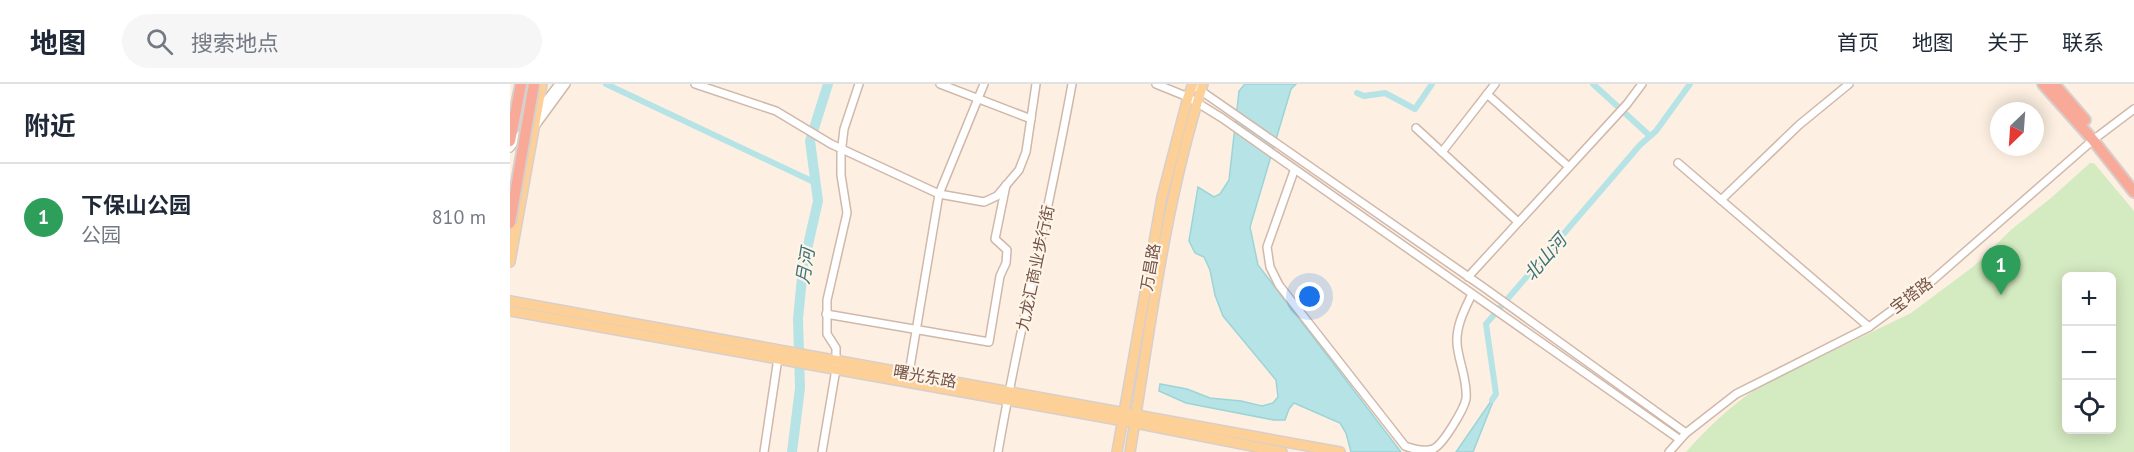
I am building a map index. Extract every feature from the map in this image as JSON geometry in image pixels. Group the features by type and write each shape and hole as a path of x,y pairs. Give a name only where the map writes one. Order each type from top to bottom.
{"highway":[{"path":"510,141 520,84"},
{"path":"510,222 534,84"},
{"path":"2043,84 2096,138 2134,182"},
{"path":"2054,84 2134,192"}],"main road":[{"path":"510,262 542,84"},
{"name":"万昌路","path":"1118,452 1162,196 1196,86"},
{"name":"万昌路","path":"1130,452 1172,202 1192,99"},
{"name":"曙光东路","path":"510,301 1007,396 1340,452"},
{"name":"曙光东路","path":"510,310 778,358 789,356"},
{"name":"曙光东路","path":"836,364 909,373 1007,396"},
{"name":"曙光东路","path":"1136,419 1282,452"}],"street":[{"path":"510,148 559,84"},
{"path":"534,127 566,84"},
{"path":"695,84 776,111 831,144 939,194 984,202 997,196 1019,170 1026,152 1036,84"},
{"path":"822,452 836,364 836,348 827,334 826,314 846,213 841,175 844,129 859,84"},
{"path":"940,84 1031,119"},
{"path":"909,373 939,194 984,84"},
{"name":"九龙汇商业步行街","path":"998,452 1007,396 1056,171 1072,84"},
{"path":"1156,84 1192,99 1221,118 1679,440"},
{"path":"1442,152 1495,84"},
{"path":"1468,277 1611,122 1642,84"},
{"path":"1721,200 1799,125 1849,84"},
{"path":"1196,86 1486,289 1686,433"},
{"path":"1487,94 1569,167"},
{"name":"宝塔路","path":"1669,452 1686,433 1736,394 1869,327 1933,280 2096,138 2134,109"},
{"path":"1416,128 1518,222"},
{"path":"1678,163 1869,327"},
{"path":"1294,171 1267,247 1270,267 1279,285 1405,446 1416,450 1432,449 1440,443 1459,416 1466,399 1457,343 1458,328 1472,294"},
{"path":"826,314 989,342 1000,276 1006,263 1006,250 995,239 1006,185"},
{"path":"764,452 778,358"}],"green space":[{"path":"2090,163 2094,163 2134,211 2134,452 1686,452 1720,417 1758,387 1911,313 1974,266 2012,229"}],"water":[{"path":"1245,84 1296,84 1291,89 1250,227 1258,265 1401,452 1351,452 1346,433 1340,423 1294,403 1285,420 1274,420 1186,403 1159,391 1160,384 1187,389 1210,398 1262,406 1273,403 1278,397 1276,380 1223,316 1215,295 1210,270 1204,257 1195,253 1189,241 1198,187 1214,197 1220,194 1229,180 1239,91"},
{"path":"1496,394 1473,452 1456,452"}],"waterway":[{"path":"606,84 816,183"},
{"name":"月河","path":"792,452 800,388 798,319 803,267 818,201 810,141 828,84"},
{"path":"1357,93 1364,96 1385,93 1415,109 1432,84"},
{"path":"1593,84 1650,136"},
{"name":"北山河","path":"1492,400 1496,394 1486,324 1640,145 1656,131 1690,84"}],"place":[{"name":"下保山公园","path":"2001,295"}]}
